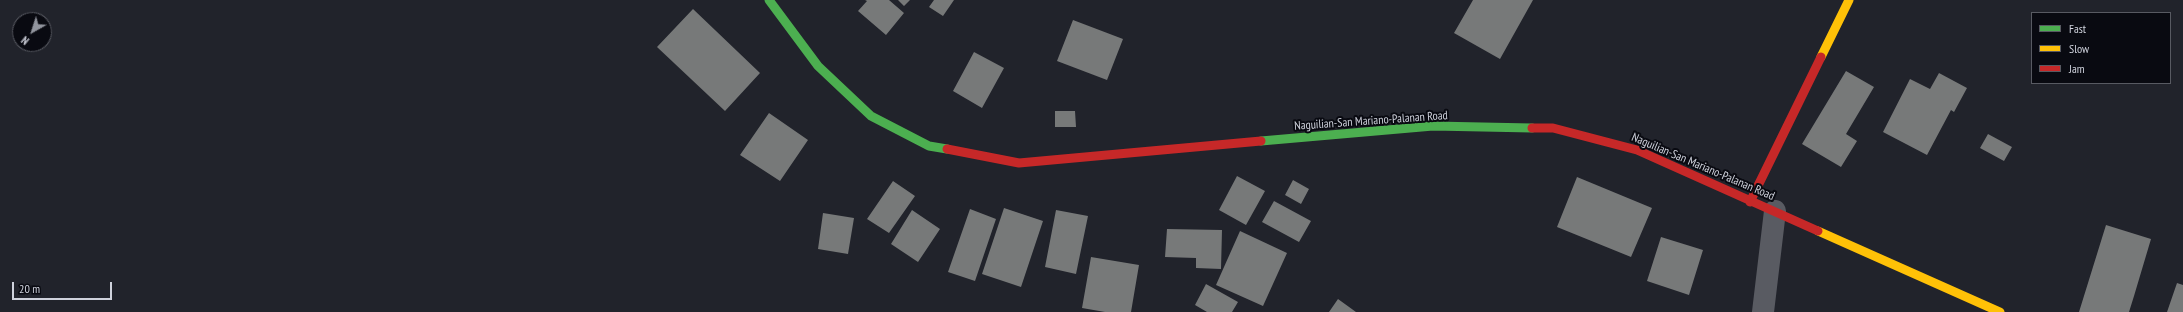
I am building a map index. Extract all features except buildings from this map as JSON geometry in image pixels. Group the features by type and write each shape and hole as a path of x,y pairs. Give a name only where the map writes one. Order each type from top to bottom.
{"main road":[{"name":"Naguilian-San Mariano-Palanan Road","path":"769,0 818,66 871,116 929,146 1019,163 1433,126 1553,128 1637,150 1750,202 1775,211 2000,312"},
{"path":"1750,202 1848,0"}],"street":[{"path":"1763,312 1775,211"}],"traffic: fast":[{"path":"769,0 818,66 871,116 929,146 947,149"},
{"path":"1261,141 1433,126 1532,128"}],"traffic: slow":[{"path":"1821,57 1849,0"},
{"path":"1818,231 2000,312"}],"traffic: jam":[{"path":"1750,202 1821,57"},
{"path":"1532,128 1553,128 1637,150 1818,231"},
{"path":"947,149 1019,163 1261,141"}]}
